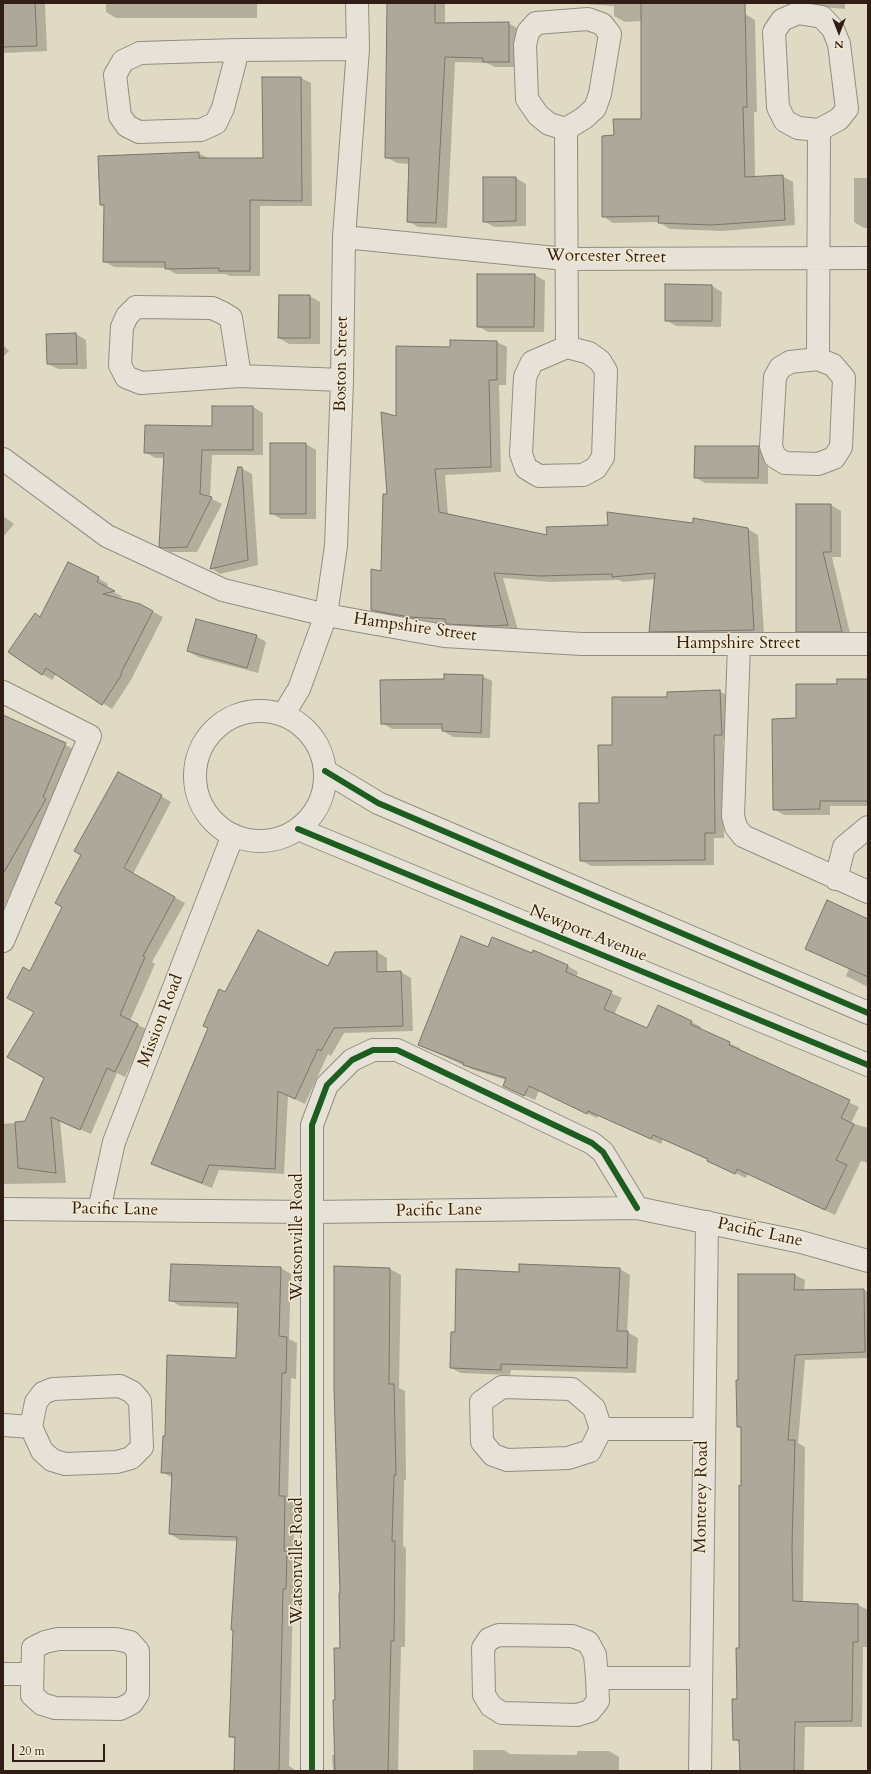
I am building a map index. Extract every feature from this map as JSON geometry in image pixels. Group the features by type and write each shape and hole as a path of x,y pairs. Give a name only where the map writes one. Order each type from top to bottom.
{"street":[{"name":"Boston Street","path":"283,715 299,689 326,615 336,546 342,380 344,237 358,49 358,3"},
{"path":"798,13 822,17 833,29 839,44 847,109 839,120 819,130 798,128 785,121 778,107 774,32 782,20 798,13"},
{"path":"588,19 602,24 610,34 600,94 595,108 584,118 566,129 548,124 538,115 527,99 525,45 528,32 536,23 588,19"},
{"path":"238,50 223,108 216,123 201,130 139,132 127,126 120,116 115,75 123,61 140,53 238,50 358,49"},
{"path":"566,129 567,347"},
{"path":"818,359 819,130"},
{"name":"Worcester Street","path":"344,237 566,259 868,258"},
{"path":"240,376 231,318 223,313 212,308 136,308 127,316 122,327 120,365 126,377 141,383 240,376 342,380"},
{"path":"567,347 595,357 600,361 606,372 603,457 596,468 583,475 539,476 526,468 521,454 525,377 532,362 567,347"},
{"path":"818,359 833,365 844,378 840,447 834,458 818,464 785,463 775,457 770,446 775,377 780,368 790,362 818,359"},
{"name":"Hampshire Street","path":"3,459 107,536 223,590 326,615 444,636 582,644 868,644"},
{"path":"739,645 733,816 736,828 743,836 836,879 868,892"},
{"path":"3,692 90,736 3,941"},
{"path":"262,711 283,715 299,724 312,737 321,753 325,771 324,787 319,803 310,817 298,828 283,837 267,840 250,840 233,835 215,823 202,805 195,784 196,762 205,741 220,725 239,714 262,711"},
{"path":"325,771 378,803 868,1013"},
{"path":"836,879 844,847 868,827"},
{"name":"Newport Avenue","path":"298,828 868,1065"},
{"name":"Mission Road","path":"99,1210 114,1142 233,835"},
{"name":"Watsonville Road","path":"312,1771 312,1126 327,1085 352,1060 373,1050 397,1050 592,1143 603,1152 637,1208"},
{"name":"Pacific Lane","path":"3,1209 311,1212 637,1208 801,1242 868,1261"},
{"name":"Monterey Road","path":"700,1771 707,1222"},
{"path":"120,1386 132,1392 140,1401 142,1447 131,1458 117,1462 65,1464 52,1460 42,1451 32,1426 36,1402 43,1393 53,1389 120,1386"},
{"path":"502,1387 572,1389 594,1408 601,1429 590,1451 568,1458 507,1460 493,1455 482,1442 481,1402 502,1387"},
{"path":"3,1425 32,1426"},
{"path":"601,1429 704,1429"},
{"path":"499,1635 572,1636 588,1642 595,1655 597,1678 598,1701 590,1711 577,1715 502,1713 491,1706 484,1695 483,1648 489,1639 499,1635"},
{"path":"58,1639 116,1639 130,1642 138,1651 138,1694 132,1703 120,1709 55,1708 42,1704 32,1695 32,1674 34,1648 45,1642 58,1639"},
{"path":"3,1674 32,1674"},
{"path":"597,1678 700,1678"}],"building":[{"path":"3,3 35,3 37,46 3,47"},
{"path":"387,3 435,3 435,23 509,22 509,62 483,62 483,58 445,57 436,223 407,222 409,158 385,158"},
{"path":"641,3 745,3 747,107 743,107 745,177 783,175 785,220 711,225 658,223 659,216 602,217 602,136 614,135 613,119 641,119"},
{"path":"262,77 301,77 302,201 250,200 250,271 219,271 219,268 165,269 165,262 103,262 104,205 100,205 98,156 199,152 199,158 263,158"},
{"path":"483,177 516,177 516,221 483,222"},
{"path":"477,274 535,274 534,327 477,327"},
{"path":"665,284 712,285 712,321 665,321"},
{"path":"279,295 310,295 310,338 278,338"},
{"path":"76,333 77,364 47,364 46,334"},
{"path":"450,340 497,341 497,380 489,380 491,467 435,469 439,512 547,535 546,527 608,525 607,512 693,523 693,518 748,528 754,630 649,632 655,573 612,577 612,574 539,576 494,573 508,625 487,626 446,624 445,619 409,617 371,610 371,569 381,571 383,494 387,494 381,412 396,416 396,346 450,347"},
{"path":"212,406 253,406 253,450 202,450 200,494 212,497 187,547 159,547 164,453 144,453 145,425 212,426"},
{"path":"270,443 306,443 306,514 270,514"},
{"path":"695,446 759,446 758,478 694,478"},
{"path":"238,467 242,467 248,560 210,569"},
{"path":"796,504 831,504 831,552 823,552 842,632 796,632"},
{"path":"68,562 99,577 97,582 115,591 103,594 140,604 153,611 121,673 122,674 102,705 46,668 42,675 8,652 35,613 40,617"},
{"path":"196,619 257,635 247,668 187,651"},
{"path":"444,674 483,675 481,733 442,731 442,724 381,724 380,680 444,679"},
{"path":"837,679 868,679 868,801 820,801 820,809 773,810 772,719 796,718 796,684 837,684"},
{"path":"720,690 722,735 714,735 715,833 705,833 705,860 580,861 579,803 599,803 598,745 612,745 612,697 667,697 667,692"},
{"path":"3,715 66,743 43,797 46,799 3,874"},
{"path":"118,772 162,795 124,868 175,897 143,956 145,957 120,1015 138,1024 115,1072 107,1068 80,1130 51,1117 56,1173 18,1168 15,1122 25,1121 44,1078 7,1057 34,1012 7,998 23,967 30,971 62,907 55,903 81,855 74,851"},
{"path":"827,900 868,919 868,977 805,949"},
{"path":"258,930 328,966 335,952 377,951 377,972 401,971 403,1026 334,1028 321,1051 318,1049 295,1099 278,1091 275,1169 209,1165 202,1183 151,1164 208,1028 203,1026 219,989 225,992"},
{"path":"461,936 488,947 492,937 532,953 533,950 568,965 566,972 612,991 604,1009 647,1028 658,1005 692,1021 690,1024 730,1042 729,1045 850,1100 841,1118 854,1124 836,1160 847,1165 825,1210 737,1169 735,1174 707,1161 708,1159 653,1135 651,1139 588,1111 587,1114 529,1086 524,1096 503,1086 506,1078 463,1065 464,1063 418,1045"},
{"path":"171,1264 281,1267 279,1336 287,1337 286,1373 282,1373 279,1496 285,1496 284,1551 287,1552 286,1589 283,1589 279,1771 234,1771 235,1737 229,1737 233,1630 231,1630 237,1537 169,1534 172,1473 161,1473 163,1436 165,1436 167,1355 236,1358 238,1303 169,1301"},
{"path":"519,1264 620,1268 617,1331 628,1331 627,1368 501,1364 501,1370 450,1368 451,1332 455,1332 456,1269 519,1272"},
{"path":"334,1266 390,1268 389,1384 394,1384 396,1475 394,1475 392,1541 395,1541 394,1641 391,1641 388,1771 335,1771 333,1700 335,1700 334,1648 340,1648 340,1593 334,1387"},
{"path":"738,1274 795,1274 794,1290 864,1289 865,1352 795,1355 788,1440 795,1440 792,1545 793,1601 858,1604 858,1642 853,1642 852,1721 795,1722 794,1771 740,1771 739,1740 733,1740 732,1699 737,1699 736,1648 739,1648 739,1485 741,1486 741,1427 737,1427 736,1380 738,1380"}],"cycle path":[{"path":"325,771 378,803 868,1013"},
{"path":"298,829 868,1065"},
{"path":"312,1771 312,1125 327,1085 352,1060 373,1050 397,1050 592,1143 603,1152 637,1208"}]}
